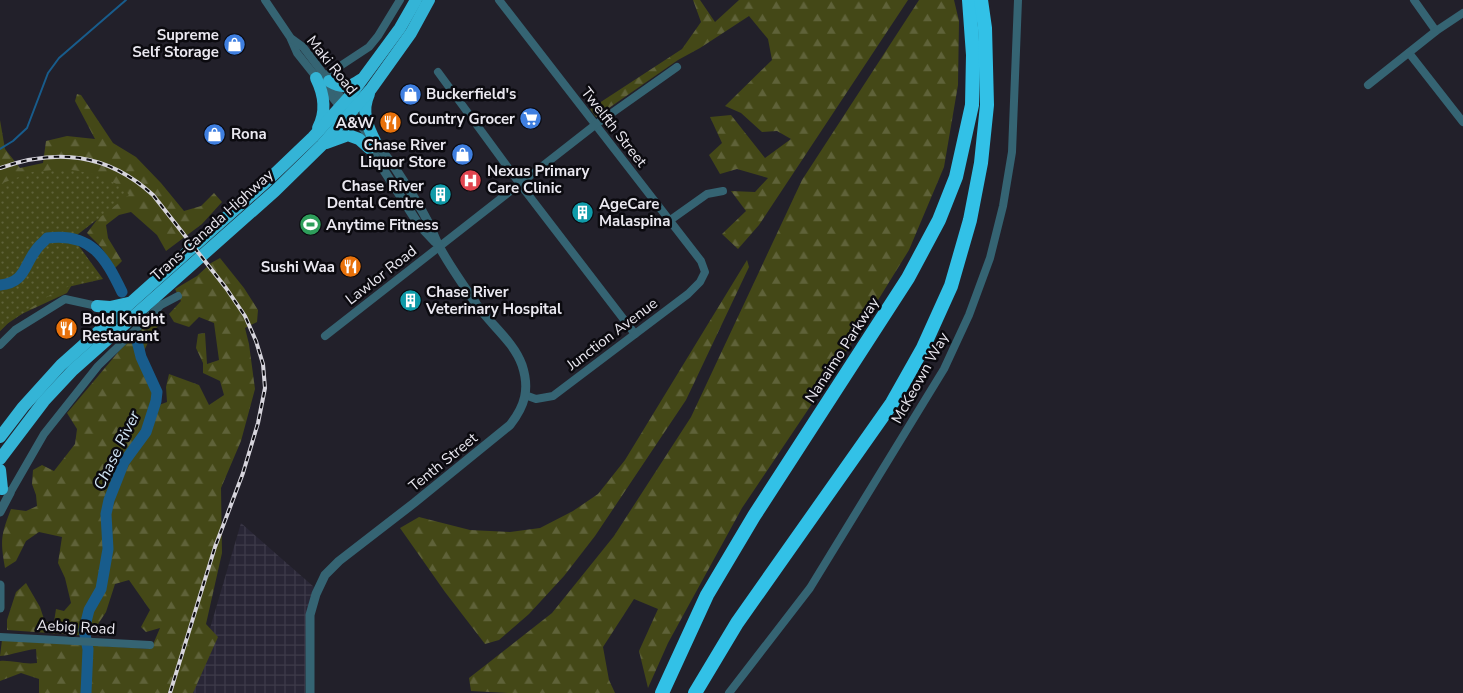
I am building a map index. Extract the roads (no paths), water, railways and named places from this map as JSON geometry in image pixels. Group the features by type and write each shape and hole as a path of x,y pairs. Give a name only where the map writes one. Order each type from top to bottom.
{"highway":[{"name":"Trans-Canada Highway","path":"367,84 416,0"},
{"name":"Trans-Canada Highway","path":"2,457 44,401 73,370 275,190 410,33 429,0"},
{"name":"Nanaimo Parkway","path":"662,693 707,595 754,516 908,278 939,220 956,177 972,105 973,55 969,0"},
{"path":"696,693 737,623 892,404 924,348 951,286 970,220 981,164 987,105 985,28 981,0"},
{"path":"323,78 338,86 347,87 367,84 365,115 373,146 348,134 318,141 324,105 323,78"},
{"name":"Trans-Canada Highway","path":"0,437 61,365 267,181 318,141"},
{"path":"97,306 110,307 130,302"},
{"path":"2,457 0,470 4,490"}],"street":[{"name":"Maki Road","path":"265,0 290,37 297,53 323,78 346,109"},
{"path":"323,78 369,47 400,0"},
{"name":"Twelfth Street","path":"499,0 701,261 705,272"},
{"name":"McKeown Way","path":"729,693 810,588 944,369 969,315 990,258 1003,206 1010,161 1018,0"},
{"path":"1414,0 1436,31"},
{"path":"1368,85 1436,31 1463,13"},
{"path":"1409,53 1463,122"},
{"name":"Lawlor Road","path":"325,336 595,125 677,67"},
{"path":"438,72 520,184 635,334"},
{"name":"Maki Road","path":"323,78 346,109"},
{"name":"Tenth Street","path":"310,693 310,615 316,594 325,575 339,561 510,425 521,412 526,380 522,364 516,352 479,308 440,248 427,219 394,167 373,146 361,127 346,109"},
{"path":"670,221 707,194 723,191"},
{"name":"Junction Avenue","path":"525,395 536,399 553,396 688,294 700,282 705,272"},
{"path":"0,512 4,490 44,434 98,366 161,305 178,296"},
{"path":"0,345 15,330 65,299 97,306"},
{"path":"0,585 0,608"},
{"name":"Aebig Road","path":"0,637 150,645"}],"waterway":[{"path":"0,149 13,141 27,128 48,73 59,58 126,0"},
{"name":"Chase River","path":"0,285 8,284 19,277 37,248 47,238 62,237 86,243 95,250 109,268 122,292"},
{"name":"Chase River","path":"86,693 88,649 84,630 89,610 101,589 108,549 106,514 109,500 124,462 146,432 156,401 157,392 141,357 137,341"}],"railway":[{"path":"0,168 41,158 81,158 118,170 136,181 153,195 226,288 245,316 256,341 263,364 265,388 258,423 243,473 215,547 170,693"}],"place":[{"name":"Supreme Self Storage","path":"235,44"},
{"name":"Buckerfield's","path":"410,94"},
{"name":"Country Grocer","path":"531,119"},
{"name":"A&W","path":"390,123"},
{"name":"Rona","path":"215,134"},
{"name":"Chase River Liquor Store","path":"462,154"},
{"name":"Nexus Primary Care Clinic","path":"471,180"},
{"name":"Chase River Dental Centre","path":"440,195"},
{"name":"AgeCare Malaspina","path":"583,213"},
{"name":"Anytime Fitness","path":"310,225"},
{"name":"Sushi Waa","path":"351,267"},
{"name":"Chase River Veterinary Hospital","path":"410,301"},
{"name":"Bold Knight Restaurant","path":"66,328"}]}
